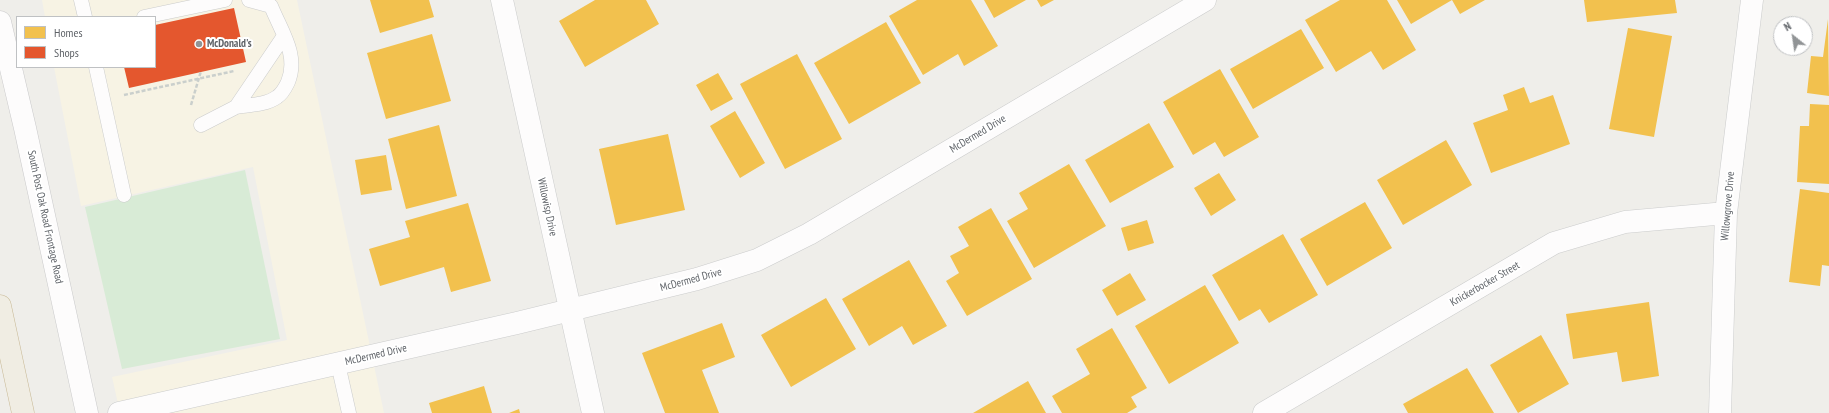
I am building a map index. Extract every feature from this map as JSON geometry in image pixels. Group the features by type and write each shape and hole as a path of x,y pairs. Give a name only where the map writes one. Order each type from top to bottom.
{"highway":[{"path":"0,306 24,413"}],"street":[{"name":"Willowisp Drive","path":"502,0 593,413"},
{"name":"McDermed Drive","path":"119,413 179,406 338,364 697,279 764,257 810,234 1205,0"},
{"name":"Willowgrove Drive","path":"1720,413 1726,212 1752,0"},
{"name":"South Post Oak Road Frontage Road","path":"0,22 25,128 87,413"},
{"name":"Knickerbocker Street","path":"1264,413 1554,243 1625,222 1726,212"}],"lane":[{"path":"81,0 85,16"},
{"path":"149,16 225,0"},
{"path":"201,125 236,108 267,102 278,97 285,90 290,77 292,62 290,47 270,6 249,0"},
{"path":"236,108 284,36"},
{"path":"96,68 124,195"},
{"path":"338,364 349,413"}],"path":[{"path":"104,100 241,69"},
{"path":"191,107 201,71"}],"shaded area":[{"path":"42,0 297,0 384,413 120,413 112,377 287,340 253,167 81,206 54,68 156,68 156,16 45,16"}],"green space":[{"path":"245,170 280,339 122,369 85,207"}],"building: Homes":[{"path":"370,0 429,0 434,17 380,33"},
{"path":"595,0 646,0 659,24 585,67 559,21"},
{"path":"917,0 971,0 998,46 964,66 958,54 923,75 889,16"},
{"path":"984,0 1026,0 994,18"},
{"path":"1037,0 1054,0 1041,7"},
{"path":"1340,0 1387,0 1416,50 1383,70 1371,51 1336,72 1305,20"},
{"path":"1397,0 1452,0 1411,24"},
{"path":"1452,0 1485,0 1460,14"},
{"path":"1584,0 1675,0 1677,13 1587,22"},
{"path":"1828,19 1829,96 1807,93 1811,56 1823,57"},
{"path":"886,22 921,83 849,124 814,63"},
{"path":"1628,28 1672,36 1654,137 1609,129"},
{"path":"1301,29 1324,68 1253,109 1230,69"},
{"path":"432,34 451,101 386,119 367,53"},
{"path":"797,54 842,139 785,169 740,84"},
{"path":"1220,69 1259,137 1224,157 1215,142 1193,155 1163,102"},
{"path":"718,73 733,99 711,111 696,85"},
{"path":"1524,87 1530,103 1553,95 1570,144 1491,173 1473,123 1508,110 1503,95"},
{"path":"1810,104 1829,105 1829,184 1797,182 1800,126 1809,126"},
{"path":"735,111 765,163 740,178 710,126"},
{"path":"1149,123 1174,167 1110,203 1085,160"},
{"path":"439,125 457,196 406,209 388,139"},
{"path":"668,134 685,210 616,225 599,149"},
{"path":"1446,140 1472,185 1403,225 1377,180"},
{"path":"386,155 392,190 361,195 355,160"},
{"path":"1069,164 1106,226 1034,268 1007,221 1028,209 1019,193"},
{"path":"1219,173 1236,200 1211,216 1194,188"},
{"path":"1800,189 1829,193 1829,266 1822,265 1820,286 1789,282"},
{"path":"1365,202 1392,248 1327,286 1300,239"},
{"path":"468,203 491,281 451,292 444,267 380,286 369,249 410,237 405,221"},
{"path":"991,208 1032,279 967,316 946,281 959,273 950,256 969,246 958,227"},
{"path":"1147,220 1154,243 1128,251 1121,228"},
{"path":"1283,234 1318,295 1269,323 1260,309 1239,321 1212,275"},
{"path":"909,260 947,326 913,345 902,326 869,346 842,299"},
{"path":"1130,273 1146,300 1117,316 1102,290"},
{"path":"1205,285 1239,343 1169,384 1135,326"},
{"path":"826,298 856,349 791,387 761,335"},
{"path":"1649,302 1659,376 1622,382 1617,352 1573,359 1566,314"},
{"path":"722,323 735,357 702,370 719,413 665,413 642,353"},
{"path":"1112,328 1147,388 1131,397 1137,407 1127,413 1062,413 1052,396 1090,374 1076,349"},
{"path":"1541,335 1569,384 1518,413 1490,365"},
{"path":"1467,368 1494,413 1408,413 1403,404"},
{"path":"1028,381 1046,413 973,413"},
{"path":"484,386 492,413 432,413 429,403"},
{"path":"519,409 520,413 509,413"}],"building: Shops":[{"name":"McDonald's","path":"234,8 246,62 129,88 124,68 156,68 156,25"}],"place":[{"name":"McDonald's","path":"199,44"}]}
